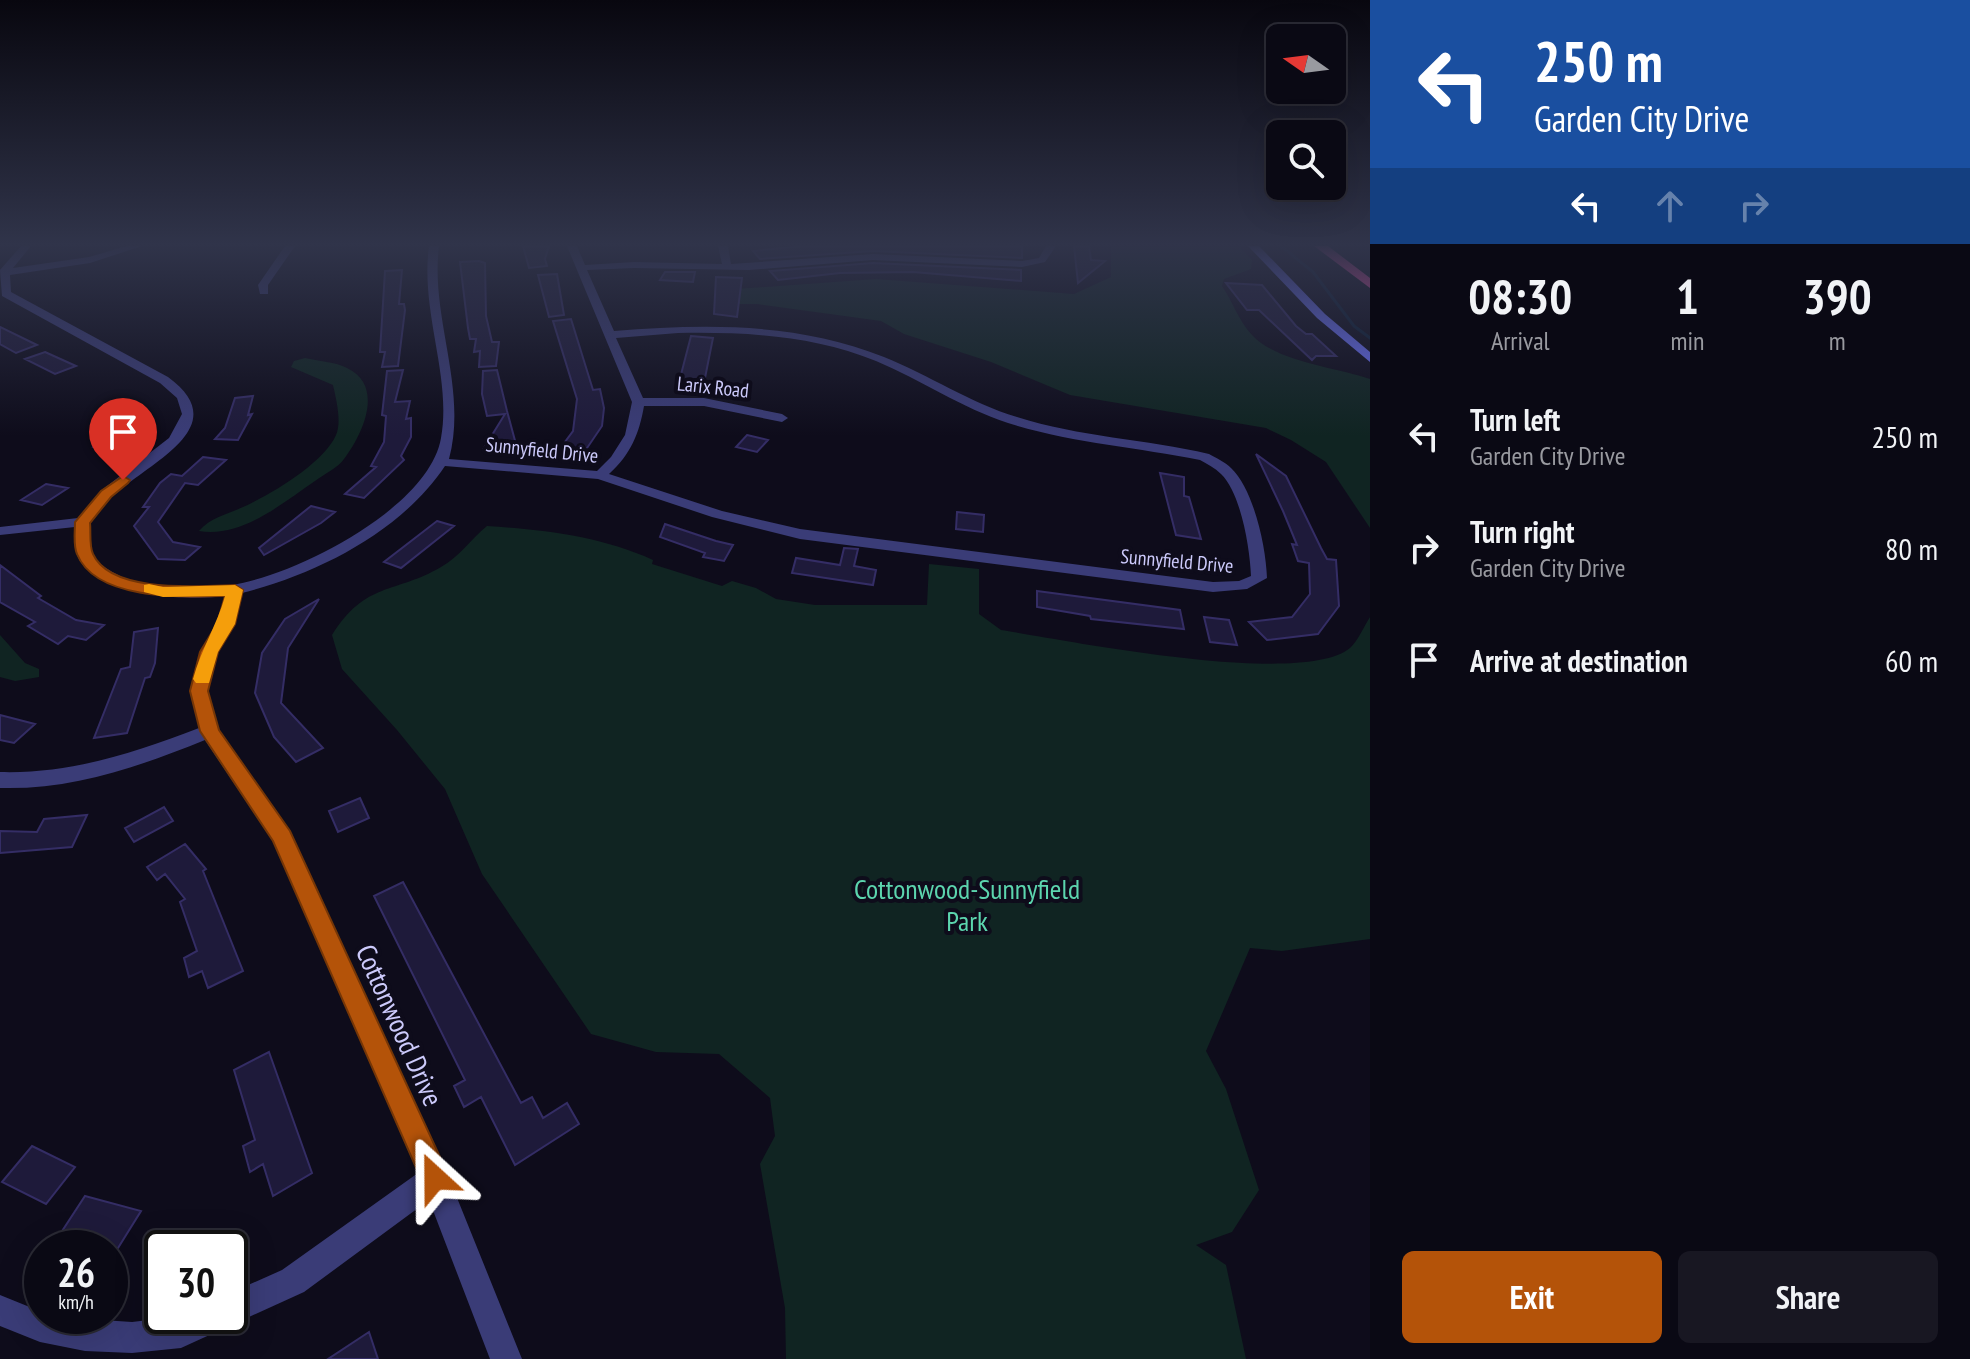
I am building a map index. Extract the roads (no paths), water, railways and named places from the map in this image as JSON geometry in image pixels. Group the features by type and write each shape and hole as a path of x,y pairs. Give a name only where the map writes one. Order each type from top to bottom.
{"main road":[{"path":"1315,309 1370,358"}],"street":[{"path":"32,309 164,380 179,390 187,405 187,421 170,444 106,494 83,522 84,552 93,567 116,580 163,592 235,590 311,566 393,513 441,462 449,432 434,309"},
{"path":"599,309 638,402 632,435 616,460 600,475"},
{"name":"Sunnyfield Drive","path":"441,462 600,475 717,514 800,534 1184,584 1230,588 1250,585 1259,578 1254,538 1231,476 1221,466 1204,457 1064,434 1012,420 964,402 881,359 812,338 713,328 610,335"},
{"name":"Larix Road","path":"638,402 704,402 782,418"},
{"path":"0,531 83,522"},
{"name":"Cottonwood Drive","path":"235,590 226,624 209,652 199,691 209,731 282,837 435,1178 506,1359"},
{"path":"0,780 53,781 105,771 209,731"},
{"path":"248,1301 293,1281 435,1178"},
{"path":"0,1310 13,1317 84,1338 159,1334"}],"waterway":[{"path":"1341,309 1354,326 1370,338"}],"park label":[{"name":"Cottonwood-Sunnyfield Park","path":"967,904"}]}
